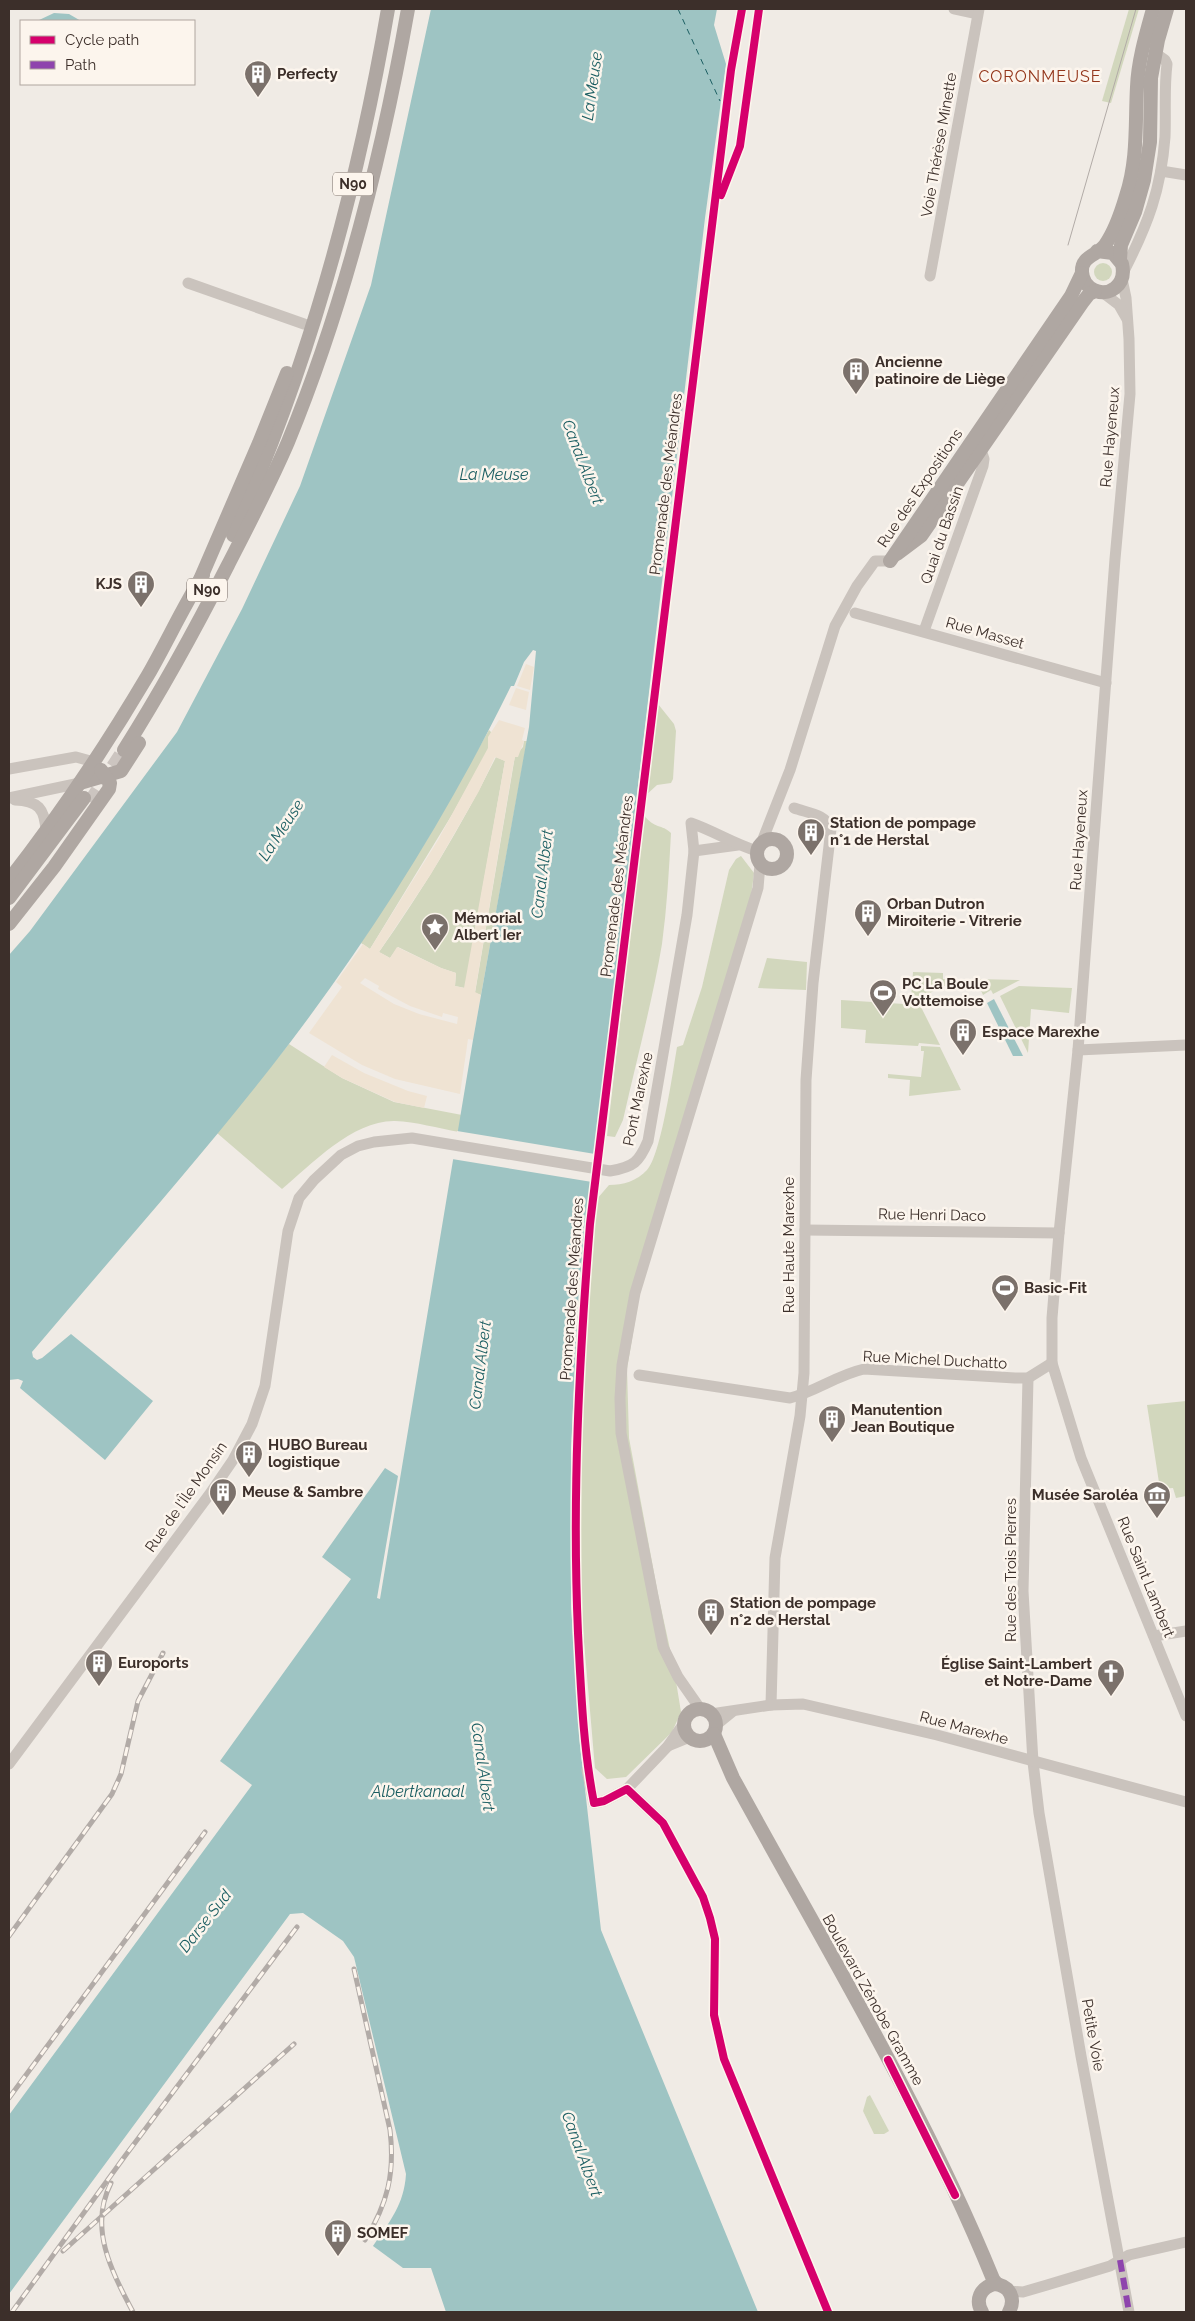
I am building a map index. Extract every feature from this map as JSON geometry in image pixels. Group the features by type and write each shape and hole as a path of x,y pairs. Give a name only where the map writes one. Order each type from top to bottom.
{"main road":[{"path":"394,81 403,9"},
{"name":"N90","path":"387,11 368,119 344,222 322,299 278,424 240,521 212,582 121,748 188,644 267,488 302,405 338,302 360,228 394,81 408,9"},
{"path":"1153,9 1144,41 1138,78 1135,155 1132,176 1116,225 1105,245 1084,261 1082,273 1086,284 1099,292 1114,289 1122,270 1121,245 1135,212 1146,174 1150,136 1150,87 1155,53 1167,9"},
{"path":"199,582 259,443 304,324 343,188 375,39 387,11"},
{"path":"1097,251 1113,253 1122,270"},
{"name":"Rue des Expositions","path":"890,561 1071,296 1082,273"},
{"name":"Rue des Expositions","path":"890,561 921,536 1082,303 1089,294 1099,292"},
{"path":"9,880 46,832 80,783 148,675 218,551 265,448 278,424"},
{"path":"80,783 116,774 124,768 185,667 238,564 267,488"},
{"path":"9,924 54,867 110,789 110,783 106,776 94,762"},
{"path":"9,898 87,800 9,910"},
{"path":"692,1712 710,1721 710,1738 700,1741 690,1737 686,1732 685,1722 692,1712"},
{"name":"Boulevard Zénobe Gramme","path":"710,1721 733,1778 905,2092 935,2151 993,2279 1012,2297 1010,2312"},
{"path":"982,2312 979,2305 981,2292 988,2286 1003,2288"}],"street":[{"path":"954,9 977,14"},
{"name":"Voie Thérèse Minette","path":"930,276 977,14"},
{"path":"1122,270 1149,218 1161,171 1165,129 1167,64 1165,60 1155,53"},
{"path":"1161,171 1186,175"},
{"name":"Rue Hayeneux","path":"1052,1363 1052,1318 1078,1050 1130,394 1128,320 1122,270"},
{"path":"188,282 304,324"},
{"path":"1099,292 1119,305 1128,320"},
{"name":"Quai du Bassin","path":"924,631 983,466 984,459 980,450"},
{"path":"710,1721 678,1677 663,1646 621,1433 620,1398 622,1365 635,1293 758,888 759,853 790,770 835,626 857,586 875,561 890,561"},
{"name":"Rue Masset","path":"855,613 1106,683"},
{"path":"9,769 76,757 94,762"},
{"path":"9,799 80,783"},
{"path":"9,799 32,801 38,806 44,816 46,832"},
{"name":"Rue Haute Marexhe","path":"771,1705 775,1558 791,1472 802,1395 806,1080 813,983 831,829 828,822 820,816 794,808"},
{"name":"Pont Marexhe","path":"449,1144 606,1170 623,1169 635,1164 641,1157 648,1141 686,915 694,851 692,822 738,845"},
{"path":"694,851 738,845 759,853"},
{"path":"1078,1050 1186,1046"},
{"name":"Rue de l'Île Monsin","path":"9,1764 209,1495 233,1460 248,1431 264,1386 288,1231 299,1198 314,1180 341,1155 358,1146 374,1142 412,1138 449,1144"},
{"name":"Rue Henri Daco","path":"805,1230 1059,1233"},
{"name":"Rue Michel Duchatto","path":"639,1375 790,1398 802,1395 811,1389 852,1372 864,1370 1028,1378 1052,1363"},
{"name":"Rue Saint Lambert","path":"1052,1363 1081,1458 1186,1716"},
{"name":"Rue des Trois Pierres","path":"1028,1378 1024,1591 1033,1762"},
{"path":"1154,1636 1186,1631"},
{"name":"Rue Marexhe","path":"710,1721 732,1712 771,1705 803,1704 937,1736 1186,1802"},
{"path":"587,1770 594,1803 604,1801 627,1789 668,1746 685,1722"},
{"path":"668,1746 690,1737"},
{"name":"Petite Voie","path":"1033,1762 1039,1812 1081,2056 1129,2312"},
{"path":"627,1789 663,1823"},
{"path":"1003,2288 1023,2292 1047,2286 1110,2266 1129,2255 1186,2242"}],"green space":[{"path":"1129,9 1139,9 1111,103 1102,101"},
{"path":"1099,263 1107,263 1112,268 1110,279 1099,281 1094,276 1094,268"},
{"path":"658,704 674,724 676,731 673,779 671,783 657,785 645,796"},
{"path":"489,730 491,732 489,748 453,813 370,949 361,943 428,838"},
{"path":"524,741 527,741 481,995 475,993 515,756 523,747"},
{"path":"496,757 505,761 465,988 455,986 456,973 441,968 398,947 390,958 379,952 441,857"},
{"path":"644,815 651,822 671,833 667,902 662,944 649,1010 623,1120 615,1137 607,1136"},
{"path":"741,856 754,873 745,944 640,1291 627,1369 629,1438 681,1712 672,1732 626,1777 607,1779 595,1768 581,1607 581,1449 593,1224 597,1199 609,1185 634,1180 647,1170 652,1162 662,1131 677,1047 683,1045 702,987 729,870 736,859"},
{"path":"767,958 807,962 806,990 758,988"},
{"path":"913,972 943,973 943,979 950,979 951,983 919,998 911,998"},
{"path":"976,979 1020,980 993,994 991,990 983,995"},
{"path":"1019,986 1072,988 1069,1013 1031,1009 1028,1053 1000,996"},
{"name":"PC La Boule Vottemoise","path":"841,1000 920,1005 940,1045 919,1043 918,1046 865,1043 866,1030 841,1028"},
{"path":"289,1044 342,1078 394,1102 462,1115 459,1132 395,1121 379,1123 349,1135 334,1145 282,1189 217,1133"},
{"path":"921,1046 940,1047 961,1090 909,1096 910,1080 888,1078 888,1074 921,1077 924,1051 921,1051"},
{"path":"1186,1401 1186,1496 1176,1498 1173,1488 1160,1489 1147,1405"},
{"path":"870,2095 889,2131 884,2134 874,2134 863,2111 867,2097"}],"shaded area":[{"path":"526,664 534,667 530,690 517,686"},
{"path":"516,688 529,692 526,710 509,705"},
{"path":"499,720 525,728 522,740 524,741 518,757 515,757 513,766 475,992 481,995 473,1040 468,1039 460,1094 395,1079 362,1065 309,1033 342,987 336,982 363,944 370,949 438,840 488,748 488,737","holes":["495,757 505,761 464,988 455,986 456,973 397,947 390,958 379,952 431,874 479,791","365,978 379,986 378,989 410,1006 442,1017 443,1013 458,1017 457,1024 419,1014 394,1004 360,983"]},
{"path":"332,1055 364,1073 408,1091 427,1096 424,1108 395,1102 342,1078 324,1067"}],"water":[{"path":"431,9 717,9 714,25 726,64 705,218 579,1285 571,1449 571,1605 580,1745 601,1930 758,2312 446,2312 431,2268 403,2268 373,2246 399,2204 405,2185 406,2174 354,1957 343,1941 303,1913 290,1914 9,2294 9,2115 252,1785 220,1761 351,1579 322,1557 385,1468 398,1476 377,1598 380,1599 473,1040 529,727 536,651 533,650 524,662 514,686 511,686 463,779 409,870 320,1002 227,1122 32,1352 33,1357 37,1360 42,1358 71,1334 153,1401 105,1460 20,1388 23,1381 18,1379 9,1380 9,955 30,931 177,732 242,609 300,486 371,285"},
{"path":"54,13 69,14 79,20 39,20"},
{"path":"994,999 1023,1056 1013,1056 987,1003"}],"pier":[{"path":"457,1131 595,1154 592,1182 452,1159"}],"ferry route":[{"path":"678,9 720,101"}],"tunnel":[{"path":"90,802 124,750"}],"tram line":[{"path":"1068,245 1136,9"}],"railway":[{"path":"9,1936 112,1794 121,1774 138,1701 163,1653"},
{"path":"9,2098 205,1832"},
{"path":"12,2312 125,2156 297,1927"},
{"path":"354,1969 390,2130 391,2146 388,2187 379,2213 365,2240"},
{"path":"63,2251 294,2044"},
{"path":"111,2183 104,2200 102,2233 105,2249 117,2281 133,2312"}],"marked path":[{"path":"1120,2260 1129,2312"}],"cycle path":[{"name":"Promenade des Méandres","path":"742,9 731,70 590,1224 576,1480 576,1582 581,1697 594,1803 604,1801 627,1789 663,1823 703,1897 715,1939 714,2015 724,2059 828,2312"},
{"path":"721,195 740,146 759,9"},
{"path":"888,2060 955,2195"}],"place":[{"name":"Perfecty","path":"258,98"},
{"name":"Ancienne patinoire de Liège","path":"856,395"},
{"name":"KJS","path":"141,608"},
{"name":"Station de pompage n°1 de Herstal","path":"811,856"},
{"name":"Orban Dutron Miroiterie - Vitrerie","path":"868,937"},
{"name":"Mémorial Albert Ier","path":"435,951"},
{"name":"PC La Boule Vottemoise","path":"883,1017"},
{"name":"Espace Marexhe","path":"963,1056"},
{"name":"Basic-Fit","path":"1005,1312"},
{"name":"Manutention Jean Boutique","path":"832,1443"},
{"name":"HUBO Bureau logistique","path":"249,1478"},
{"name":"Meuse & Sambre","path":"223,1516"},
{"name":"Musée Saroléa","path":"1157,1519"},
{"name":"Station de pompage n°2 de Herstal","path":"711,1636"},
{"name":"Euroports","path":"99,1687"},
{"name":"Église Saint-Lambert et Notre-Dame","path":"1111,1697"},
{"name":"SOMEF","path":"338,2257"}],"district":[{"name":"CORONMEUSE","path":"1040,76"}],"water label":[{"name":"La Meuse","path":"592,86"},
{"name":"Canal Albert","path":"583,462"},
{"name":"La Meuse","path":"494,474"},
{"name":"La Meuse","path":"281,830"},
{"name":"Canal Albert","path":"542,874"},
{"name":"Canal Albert","path":"480,1365"},
{"name":"Canal Albert","path":"483,1767"},
{"name":"Albertkanaal","path":"418,1791"},
{"name":"Darse Sud","path":"205,1921"},
{"name":"Canal Albert","path":"582,2154"}]}
